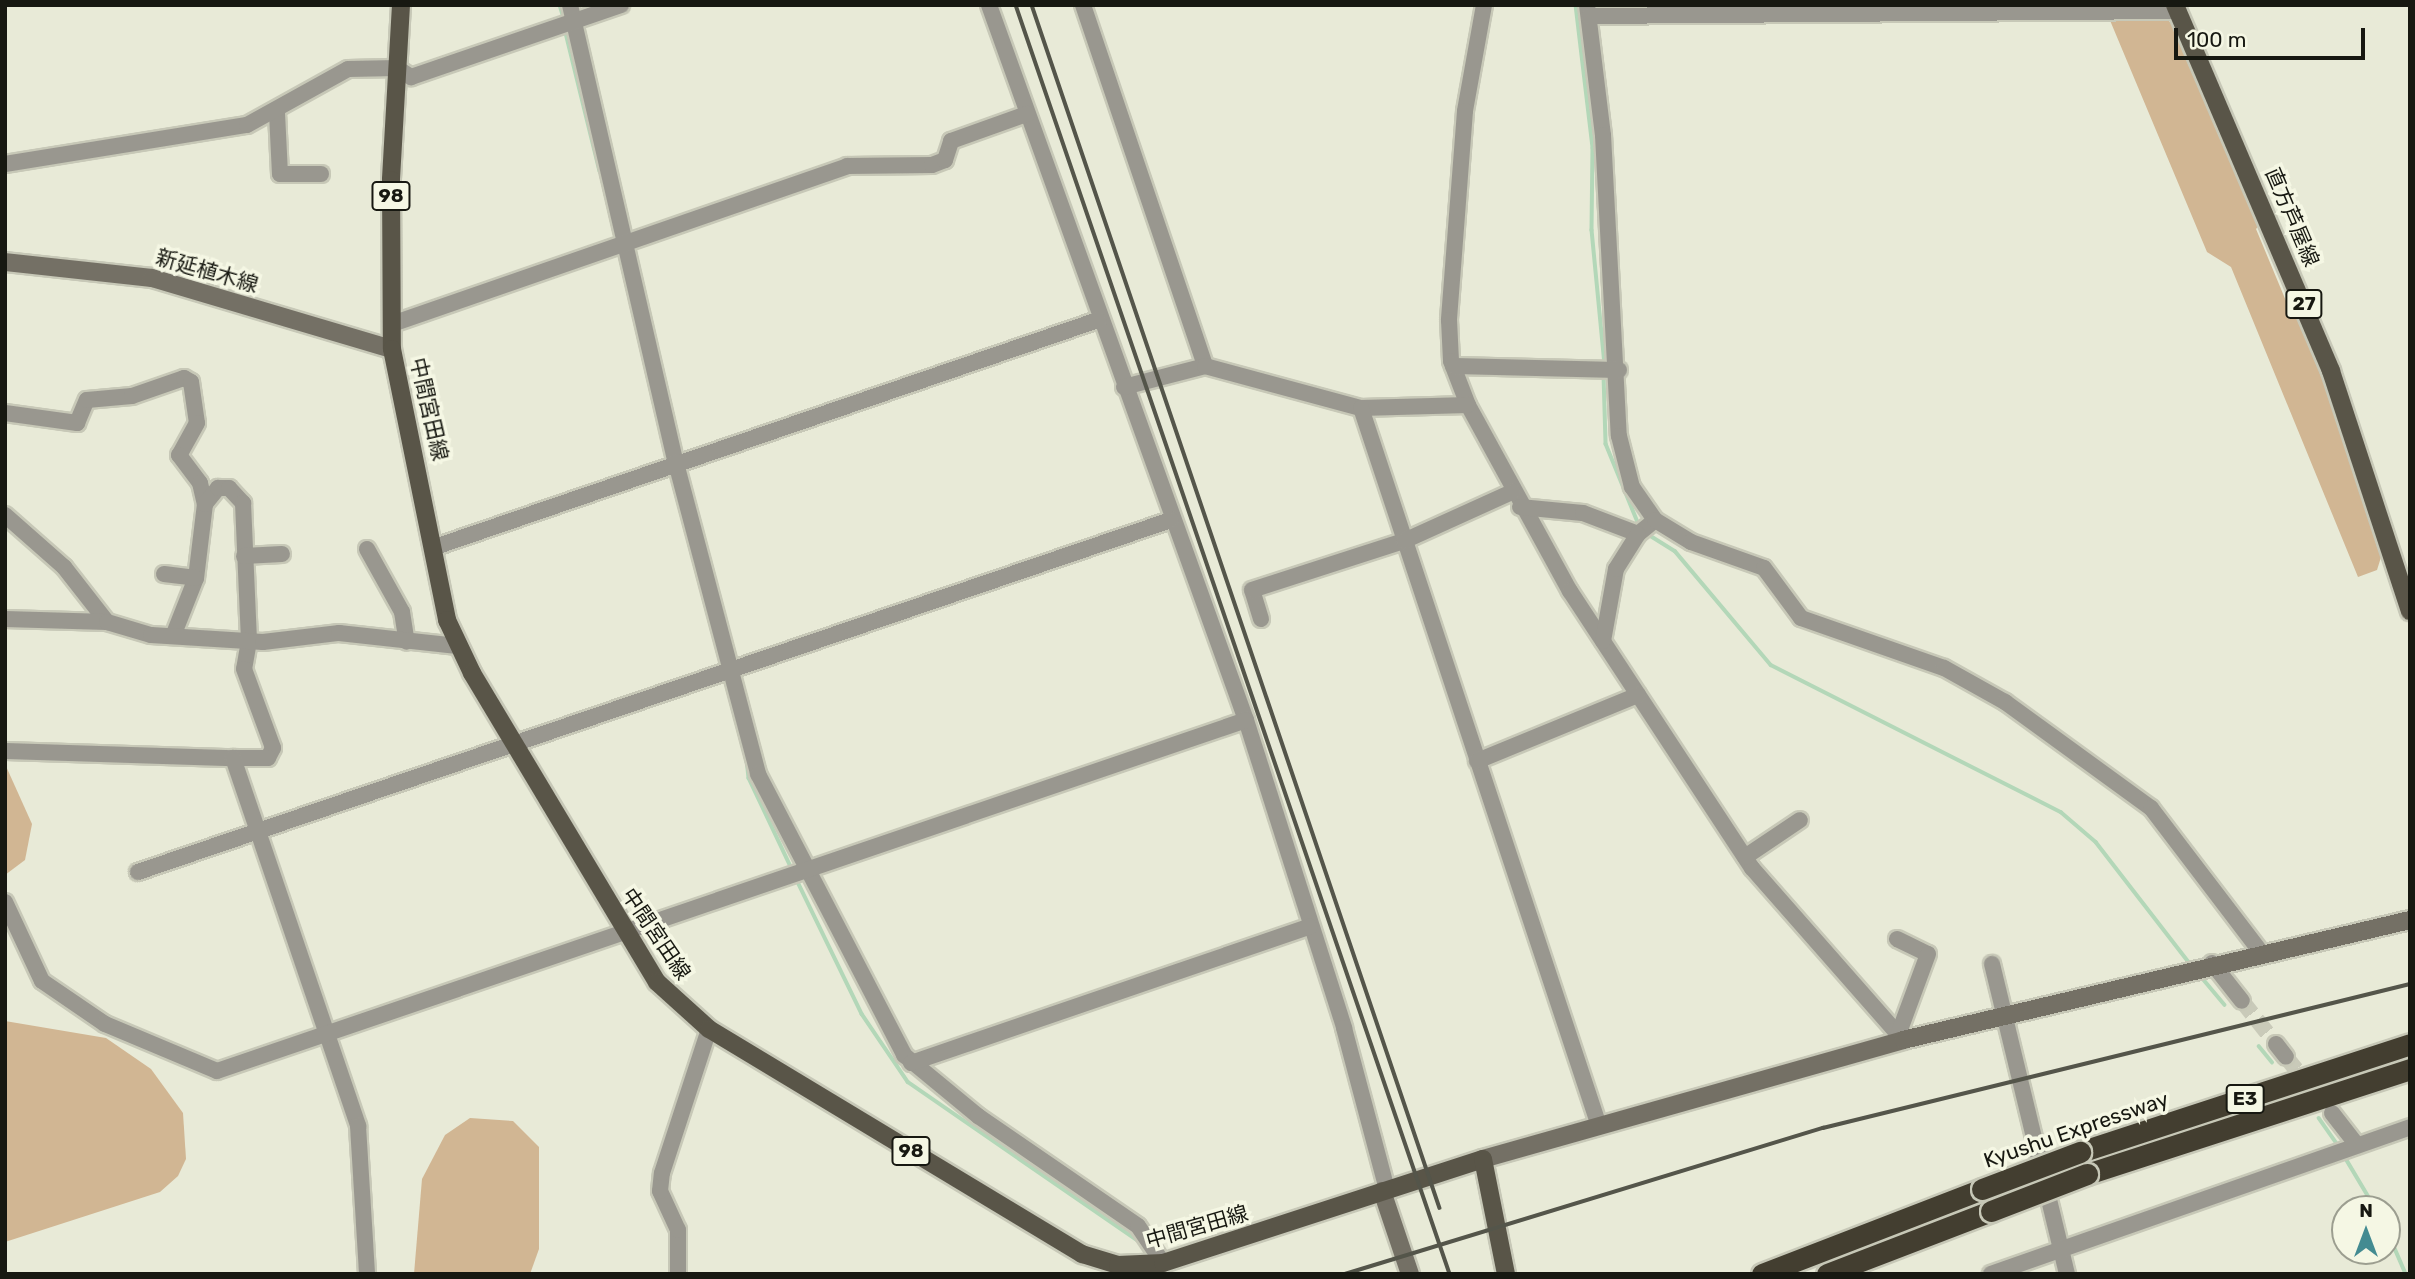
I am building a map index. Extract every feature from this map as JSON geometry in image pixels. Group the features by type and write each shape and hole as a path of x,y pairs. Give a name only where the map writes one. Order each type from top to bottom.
{"highway":[{"name":"Kyushu Expressway","path":"1762,1274 2080,1153 2410,1044"},
{"name":"E3","path":"1827,1274 2087,1174 2410,1069"}],"main road":[{"name":"中間宮田線","path":"401,5 397,68 392,349 457,646 657,982 709,1029 1082,1254 1115,1270 1139,1271 1483,1159"},
{"name":"直方芦屋線","path":"2176,8 2331,371 2410,611"},
{"path":"1483,1159 1506,1274"}],"street":[{"path":"5,164 247,125 277,114 348,69 397,68 411,77 571,13 621,5"},
{"path":"989,5 1098,320 1246,720 1409,1274"},
{"path":"1083,5 1205,366"},
{"path":"1485,5 1465,111 1449,320 1453,366 1468,405 1520,507 1603,641 1745,857 1901,1037"},
{"path":"2176,8 1588,10 1619,370 1624,465 1655,520 1691,542 1764,568 1801,618 1944,668 2028,715 2151,808 2260,951"},
{"path":"571,13 676,463 758,774 806,870 911,1063 1138,1226 1163,1263"},
{"path":"277,114 280,174 321,174"},
{"path":"392,324 626,245 846,166 932,164 945,160 951,141 1027,114"},
{"name":"新延植木線","path":"5,262 152,278 392,349"},
{"path":"435,547 1098,320"},
{"path":"1124,387 1205,366 1361,408 1468,405"},
{"path":"1453,366 1619,370"},
{"path":"5,413 77,423 87,400 132,396 184,378 191,382 197,423 179,455 200,483 205,504 196,578 173,636"},
{"path":"1361,408 1598,1123"},
{"path":"5,751 268,758 272,748 244,669 249,640 243,503 229,488 218,488 205,504"},
{"path":"1261,619 1252,590 1404,541 1512,492"},
{"path":"1520,507 1583,513 1638,534"},
{"path":"5,515 64,566 107,622"},
{"path":"138,872 512,742 1171,520"},
{"path":"1603,641 1616,569 1638,534 1655,520"},
{"path":"367,549 402,612 407,642"},
{"path":"244,556 282,554"},
{"path":"164,574 196,578"},
{"path":"5,618 107,622 173,636 249,640 339,633 457,646"},
{"path":"1477,761 1638,695"},
{"path":"5,902 42,981 105,1024 174,1058 217,1071 626,934 1246,720"},
{"path":"233,758 255,832 358,1126 367,1274"},
{"path":"1745,857 1800,820"},
{"path":"1483,1159 1598,1123 1901,1037 2001,1016 2260,951 2410,920"},
{"path":"911,1063 1309,927"},
{"path":"1896,939 1928,954 1901,1037"},
{"path":"1992,964 2001,1016 2067,1274"},
{"path":"2209,964 2242,1002"},
{"path":"678,1274 678,1230 660,1192 662,1173 709,1029"},
{"path":"2332,1113 2354,1147"},
{"path":"1991,1274 2354,1147 2408,1131"}],"shaded area":[{"path":"2109,18 2167,19 2179,32 2261,223 2256,229 2286,301 2301,315 2329,390 2382,554 2377,570 2358,577 2231,267 2207,252"},
{"path":"5,764 32,824 25,860 5,875"},
{"path":"5,1021 106,1038 151,1069 183,1113 186,1159 178,1176 160,1192 5,1242"},
{"path":"470,1118 513,1121 539,1147 539,1249 530,1274 414,1274 422,1179 445,1135"}],"waterway":[{"path":"560,5 564,18"},
{"path":"1576,5 1593,148 1592,230 1605,364"},
{"path":"565,29 600,171"},
{"path":"1604,375 1606,444 1639,525"},
{"path":"1646,533 1675,551 1771,665 2061,812 2096,842 2192,966"},
{"path":"747,759 749,778 793,871"},
{"path":"796,878 862,1014 908,1082 1141,1243"},
{"path":"2199,974 2225,1005"},
{"path":"2259,1046 2272,1062"},
{"path":"2319,1118 2339,1147"},
{"path":"2345,1157 2368,1195"},
{"path":"2401,1262 2406,1274"}],"tunnel":[{"path":"2242,1001 2276,1044"},
{"path":"2286,1057 2326,1107"}],"railway":[{"path":"1016,5 1450,1274"},
{"path":"1032,5 1440,1208"},
{"path":"1345,1274 1823,1128 2410,984"}]}
